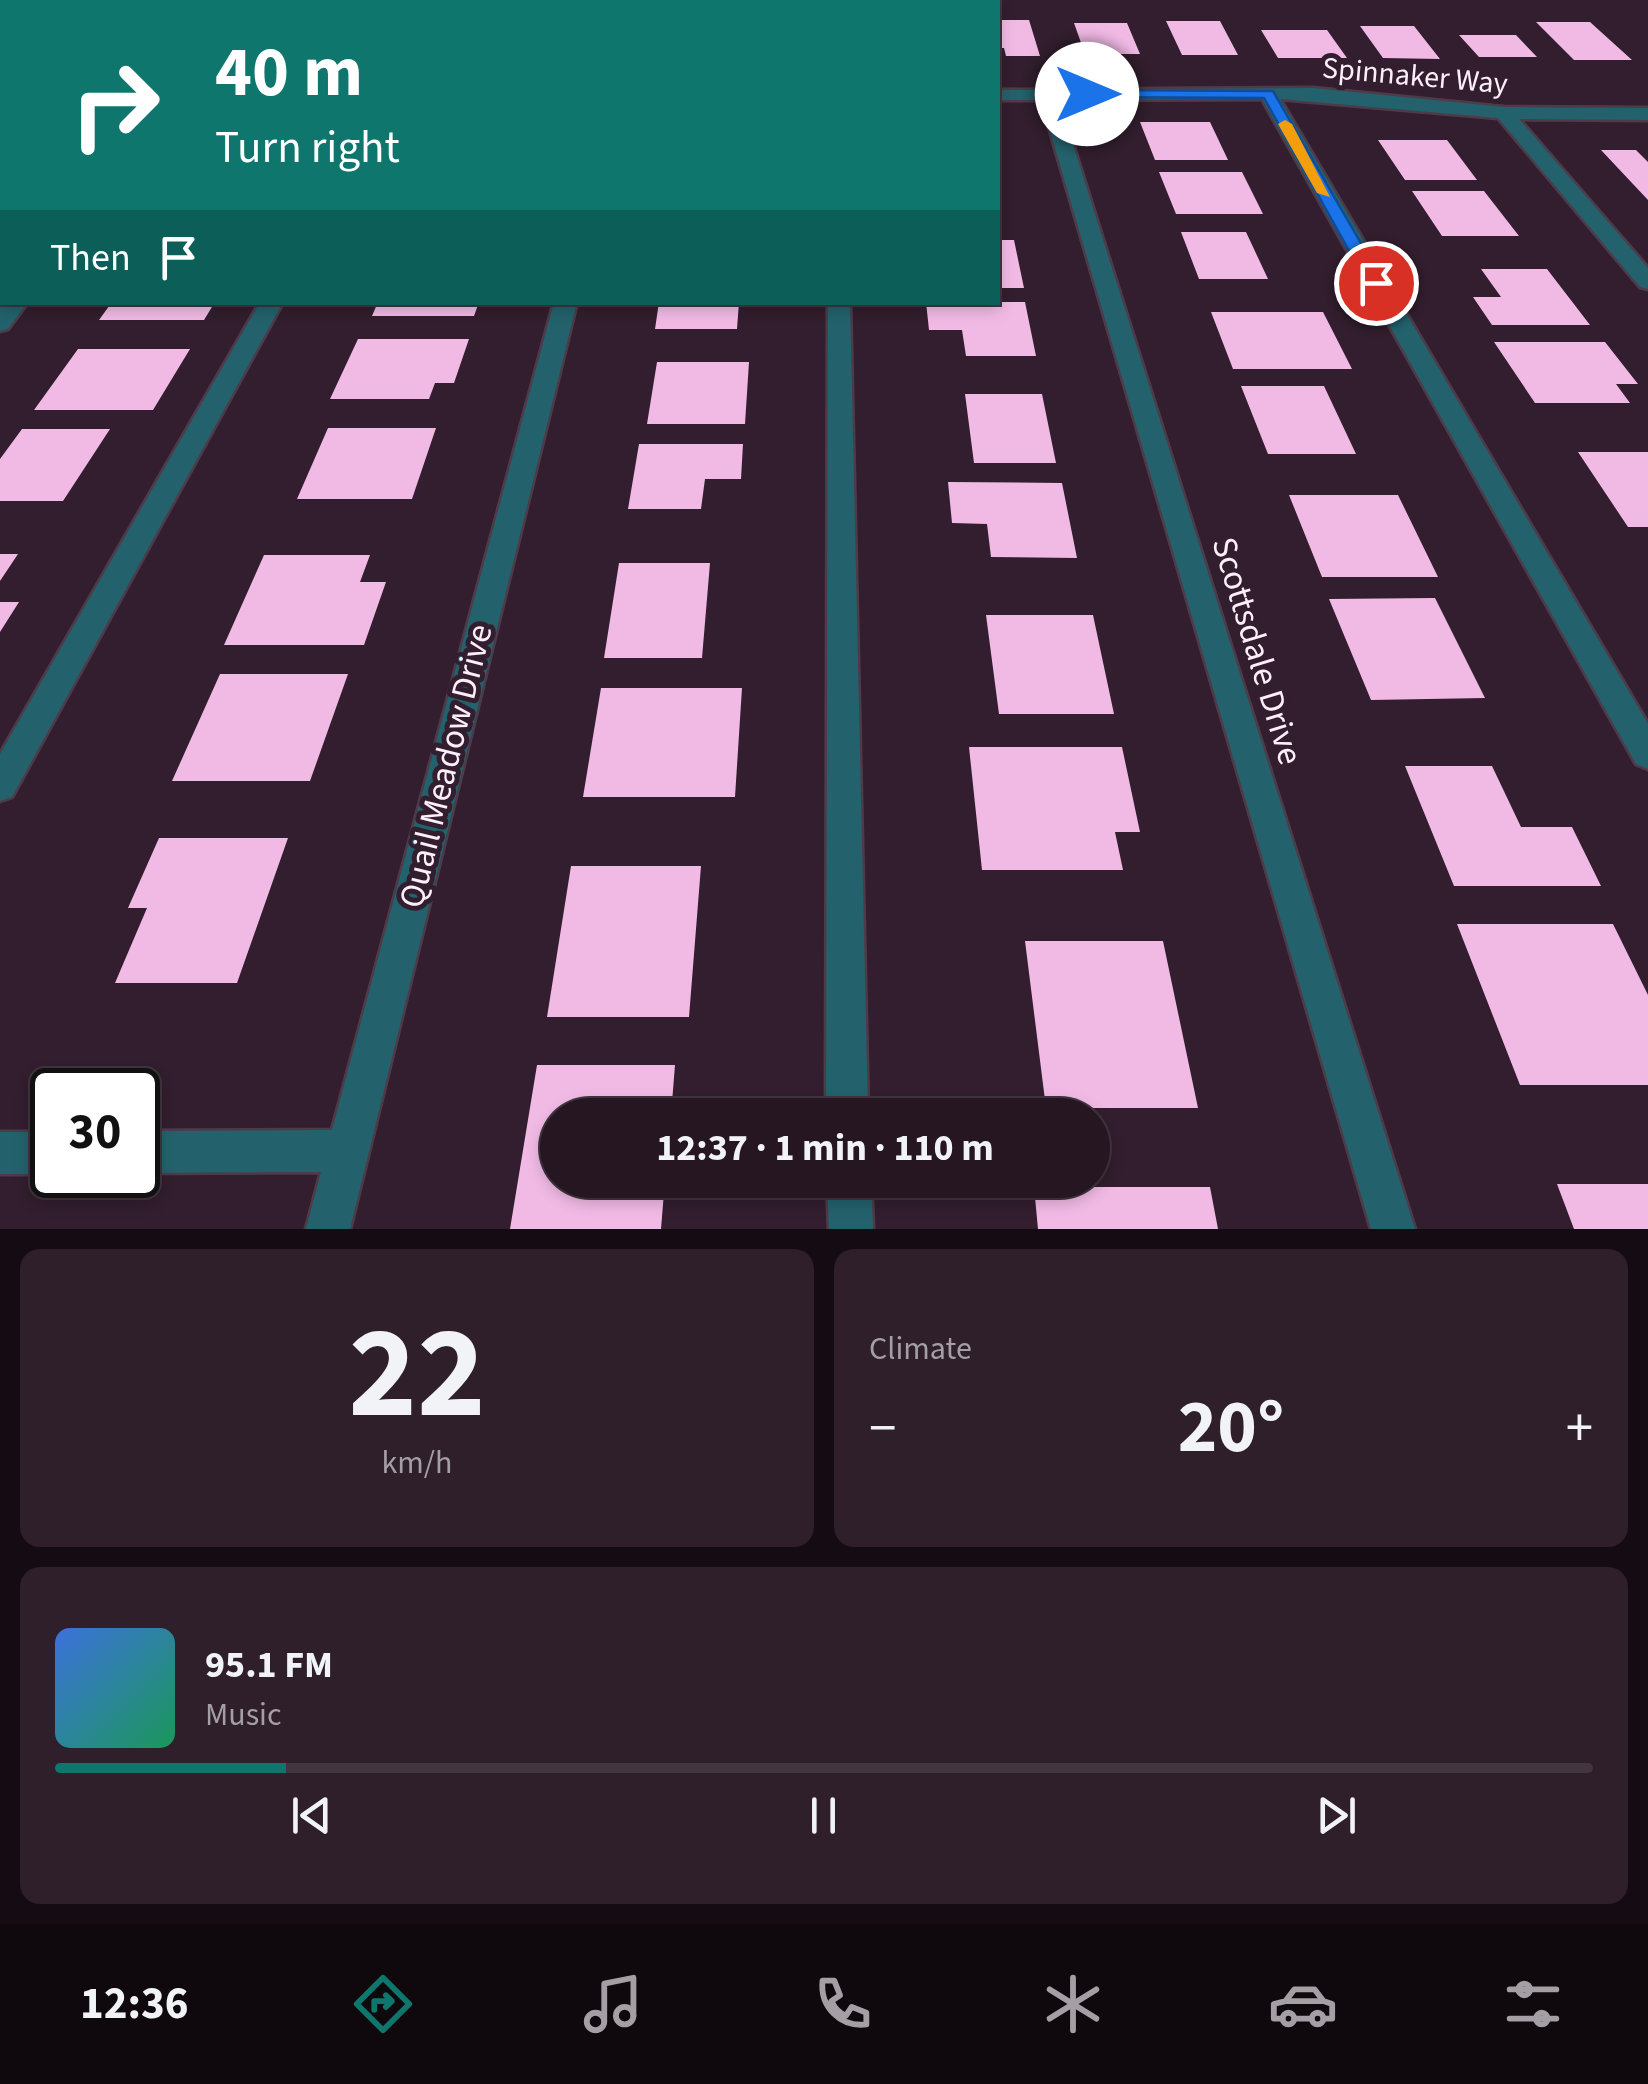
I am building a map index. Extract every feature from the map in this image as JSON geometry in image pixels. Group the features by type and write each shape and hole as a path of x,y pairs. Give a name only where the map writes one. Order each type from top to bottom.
{"street":[{"name":"Spinnaker Way","path":"1000,94 1314,93 1504,113 1648,114"},
{"name":"Scottsdale Drive","path":"1048,94 1393,1229"},
{"path":"1268,94 1648,754"},
{"path":"1504,113 1648,282"},
{"path":"0,786 270,305"},
{"name":"Quail Meadow Drive","path":"328,1229 565,305"},
{"path":"840,305 847,1098"},
{"path":"160,1152 347,1151"},
{"path":"0,1154 30,1153"},
{"path":"850,1198 851,1229"}],"building":[{"path":"1000,20 1029,20 1040,56 1006,56 1004,48 1000,48"},
{"path":"1166,21 1220,21 1238,55 1182,55"},
{"path":"1536,22 1590,22 1632,60 1574,60"},
{"path":"1074,23 1127,23 1140,54 1085,54"},
{"path":"1360,26 1414,26 1440,59 1383,58"},
{"path":"1261,30 1327,30 1347,58 1278,58"},
{"path":"1459,35 1516,35 1537,57 1479,57"},
{"path":"1140,122 1210,122 1228,160 1155,160"},
{"path":"1378,140 1447,140 1477,180 1405,180"},
{"path":"1601,150 1636,150 1648,162 1648,200"},
{"path":"1159,172 1242,172 1263,214 1176,214"},
{"path":"1412,191 1484,191 1519,236 1442,236"},
{"path":"1181,232 1246,232 1268,279 1199,279"},
{"path":"1000,240 1014,240 1024,288 1000,288"},
{"path":"1481,269 1547,269 1590,325 1492,325 1473,297 1501,297"},
{"path":"1025,302 1036,356 966,356 962,330 929,330 926,305"},
{"path":"110,305 213,305 204,320 99,320"},
{"path":"377,305 478,305 474,316 372,316"},
{"path":"659,305 739,305 737,329 655,329"},
{"path":"1211,312 1323,312 1352,369 1233,369"},
{"path":"358,339 469,339 454,383 435,383 429,399 330,399"},
{"path":"1494,342 1605,342 1638,384 1616,384 1630,403 1535,403"},
{"path":"78,349 190,349 153,410 34,410"},
{"path":"657,362 749,362 745,424 647,424"},
{"path":"1241,386 1324,386 1356,454 1268,454"},
{"path":"965,394 1042,394 1056,463 974,463"},
{"path":"328,428 436,428 412,499 297,499"},
{"path":"22,429 110,429 63,501 0,501 0,459"},
{"path":"639,444 743,444 741,479 705,479 701,509 628,509"},
{"path":"1578,452 1648,452 1648,527 1628,527"},
{"path":"948,482 1062,483 1077,558 991,557 987,524 952,523"},
{"path":"1289,495 1398,495 1438,577 1322,577"},
{"path":"0,554 18,554 0,581"},
{"path":"264,555 370,555 360,582 386,582 364,645 224,645"},
{"path":"619,563 710,563 702,658 604,658"},
{"path":"1435,598 1485,698 1371,700 1329,599"},
{"path":"0,602 19,602 0,632"},
{"path":"986,615 1093,615 1114,714 999,714"},
{"path":"220,674 348,674 310,781 172,781"},
{"path":"601,688 742,688 735,797 583,797"},
{"path":"969,747 1122,747 1140,832 1115,832 1123,870 982,870"},
{"path":"1405,766 1492,766 1521,827 1572,827 1601,886 1454,886"},
{"path":"159,838 288,838 237,983 115,983 147,908 128,908"},
{"path":"571,866 701,866 689,1017 547,1017"},
{"path":"1457,924 1613,924 1648,995 1648,1085 1520,1085"},
{"path":"1025,941 1163,941 1198,1108 1110,1108 1110,1098 1045,1098"},
{"path":"537,1065 675,1065 672,1098 540,1098 540,1198 664,1198 661,1229 510,1229"},
{"path":"1557,1184 1648,1184 1648,1229 1574,1229"},
{"path":"1110,1187 1210,1187 1218,1229 1038,1229 1035,1198 1110,1198"}],"slow traffic":[{"path":"1285,124 1324,193"}],"route":[{"path":"1087,94 1268,94 1376,283"}]}
